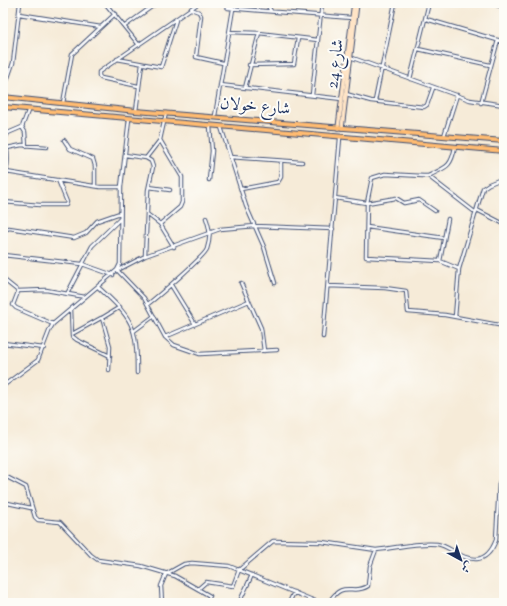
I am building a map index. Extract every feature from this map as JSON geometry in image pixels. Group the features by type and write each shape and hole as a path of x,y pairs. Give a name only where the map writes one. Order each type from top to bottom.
{"main road":[{"name":"شارع خولان","path":"3,96 136,111 215,116 504,141"},
{"name":"شارع خولان","path":"3,107 28,111 164,123 504,151"}],"street":[{"path":"3,92 12,69 20,3"},
{"path":"105,3 139,45"},
{"path":"125,26 157,3"},
{"path":"138,86 101,78 98,76 99,72 199,3"},
{"path":"223,3 228,8 233,9 352,18"},
{"path":"266,3 271,12"},
{"path":"312,95 322,3"},
{"name":"شارع 24","path":"340,128 346,94 352,18 355,3"},
{"name":"شارع 24","path":"340,128 342,98 349,56 355,3"},
{"path":"375,101 395,3"},
{"path":"410,79 429,3"},
{"path":"490,3 504,7"},
{"path":"191,9 199,12 201,16 196,57 223,63"},
{"path":"215,116 233,9"},
{"path":"19,14 101,27"},
{"path":"63,103 72,54 115,14"},
{"path":"117,59 160,68 162,66 176,19"},
{"path":"426,19 504,42"},
{"path":"229,32 259,33 318,40"},
{"path":"245,88 249,65 259,33"},
{"path":"249,65 294,64 298,38"},
{"path":"481,103 490,65 498,40"},
{"path":"418,49 490,65"},
{"path":"349,56 433,88 481,103 504,104"},
{"path":"136,111 142,64"},
{"path":"220,85 342,98"},
{"path":"346,94 375,101 426,107 433,88"},
{"path":"444,136 457,95"},
{"path":"3,190 6,172 7,148 3,140 8,133 22,127 28,111"},
{"path":"146,158 160,140 166,113"},
{"path":"3,386 38,360 53,324 113,275 120,264 121,187 129,119"},
{"path":"209,180 212,151 210,126"},
{"path":"22,127 25,132 26,146"},
{"path":"221,127 246,206 264,247 275,283"},
{"path":"323,337 340,138"},
{"path":"64,140 70,149 94,159 95,185"},
{"path":"160,140 183,180 180,207 160,224"},
{"path":"7,148 26,146 47,147"},
{"path":"455,147 452,161 447,166 428,176 385,174 372,178 367,203 366,257 440,261 459,269"},
{"path":"125,156 146,158 151,161 153,167 149,187 145,256"},
{"path":"230,157 302,162"},
{"path":"241,189 278,182 281,177 281,161"},
{"path":"6,172 95,185 121,187"},
{"path":"428,176 476,211 504,224"},
{"path":"455,317 459,269 483,188 504,178"},
{"path":"3,202 40,205 66,205 67,202 58,180"},
{"path":"149,187 170,190"},
{"path":"335,198 367,203 396,198 404,203 419,200 435,212"},
{"path":"3,223 4,230 74,238 86,233 97,221 120,213"},
{"path":"147,214 160,224 174,247"},
{"path":"68,294 92,246 120,218"},
{"path":"148,304 171,286 207,251 211,232 206,218"},
{"path":"440,261 448,219"},
{"path":"117,270 145,256 174,247 211,232 231,227 255,226 333,229"},
{"path":"366,227 444,238"},
{"path":"3,255 82,264 113,275"},
{"path":"117,270 144,298 165,337 180,348 200,354 277,350"},
{"path":"3,279 18,291 46,290 85,297"},
{"path":"240,283 261,328 264,351"},
{"path":"171,286 195,324"},
{"path":"328,286 385,288 406,291 408,312 455,317 504,326"},
{"path":"98,287 120,307 132,324 137,348 137,373"},
{"path":"18,291 13,306 53,324"},
{"path":"165,337 249,301"},
{"path":"72,334 120,307"},
{"path":"71,309 72,334 77,340 111,356"},
{"path":"134,331 154,316"},
{"path":"102,318 110,346 111,356 109,370"},
{"path":"3,342 44,348"},
{"path":"504,368 502,375 504,379"},
{"path":"198,589 206,582 232,586 239,570 273,540 322,542 376,550 414,544 438,544 445,546 456,554 477,559 481,558 490,551 496,540 498,488 504,470"},
{"path":"3,475 26,487 32,508 38,520 55,520 65,525 91,555 98,560 141,566 182,579 210,596 206,603"},
{"path":"3,502 32,508"},
{"path":"162,603 161,586 166,574 184,564 192,563 217,564 239,570 313,601 330,603 340,590 346,588 361,589 368,586 370,566 376,550"},
{"path":"239,603 252,575"},
{"path":"289,603 294,592"}]}
